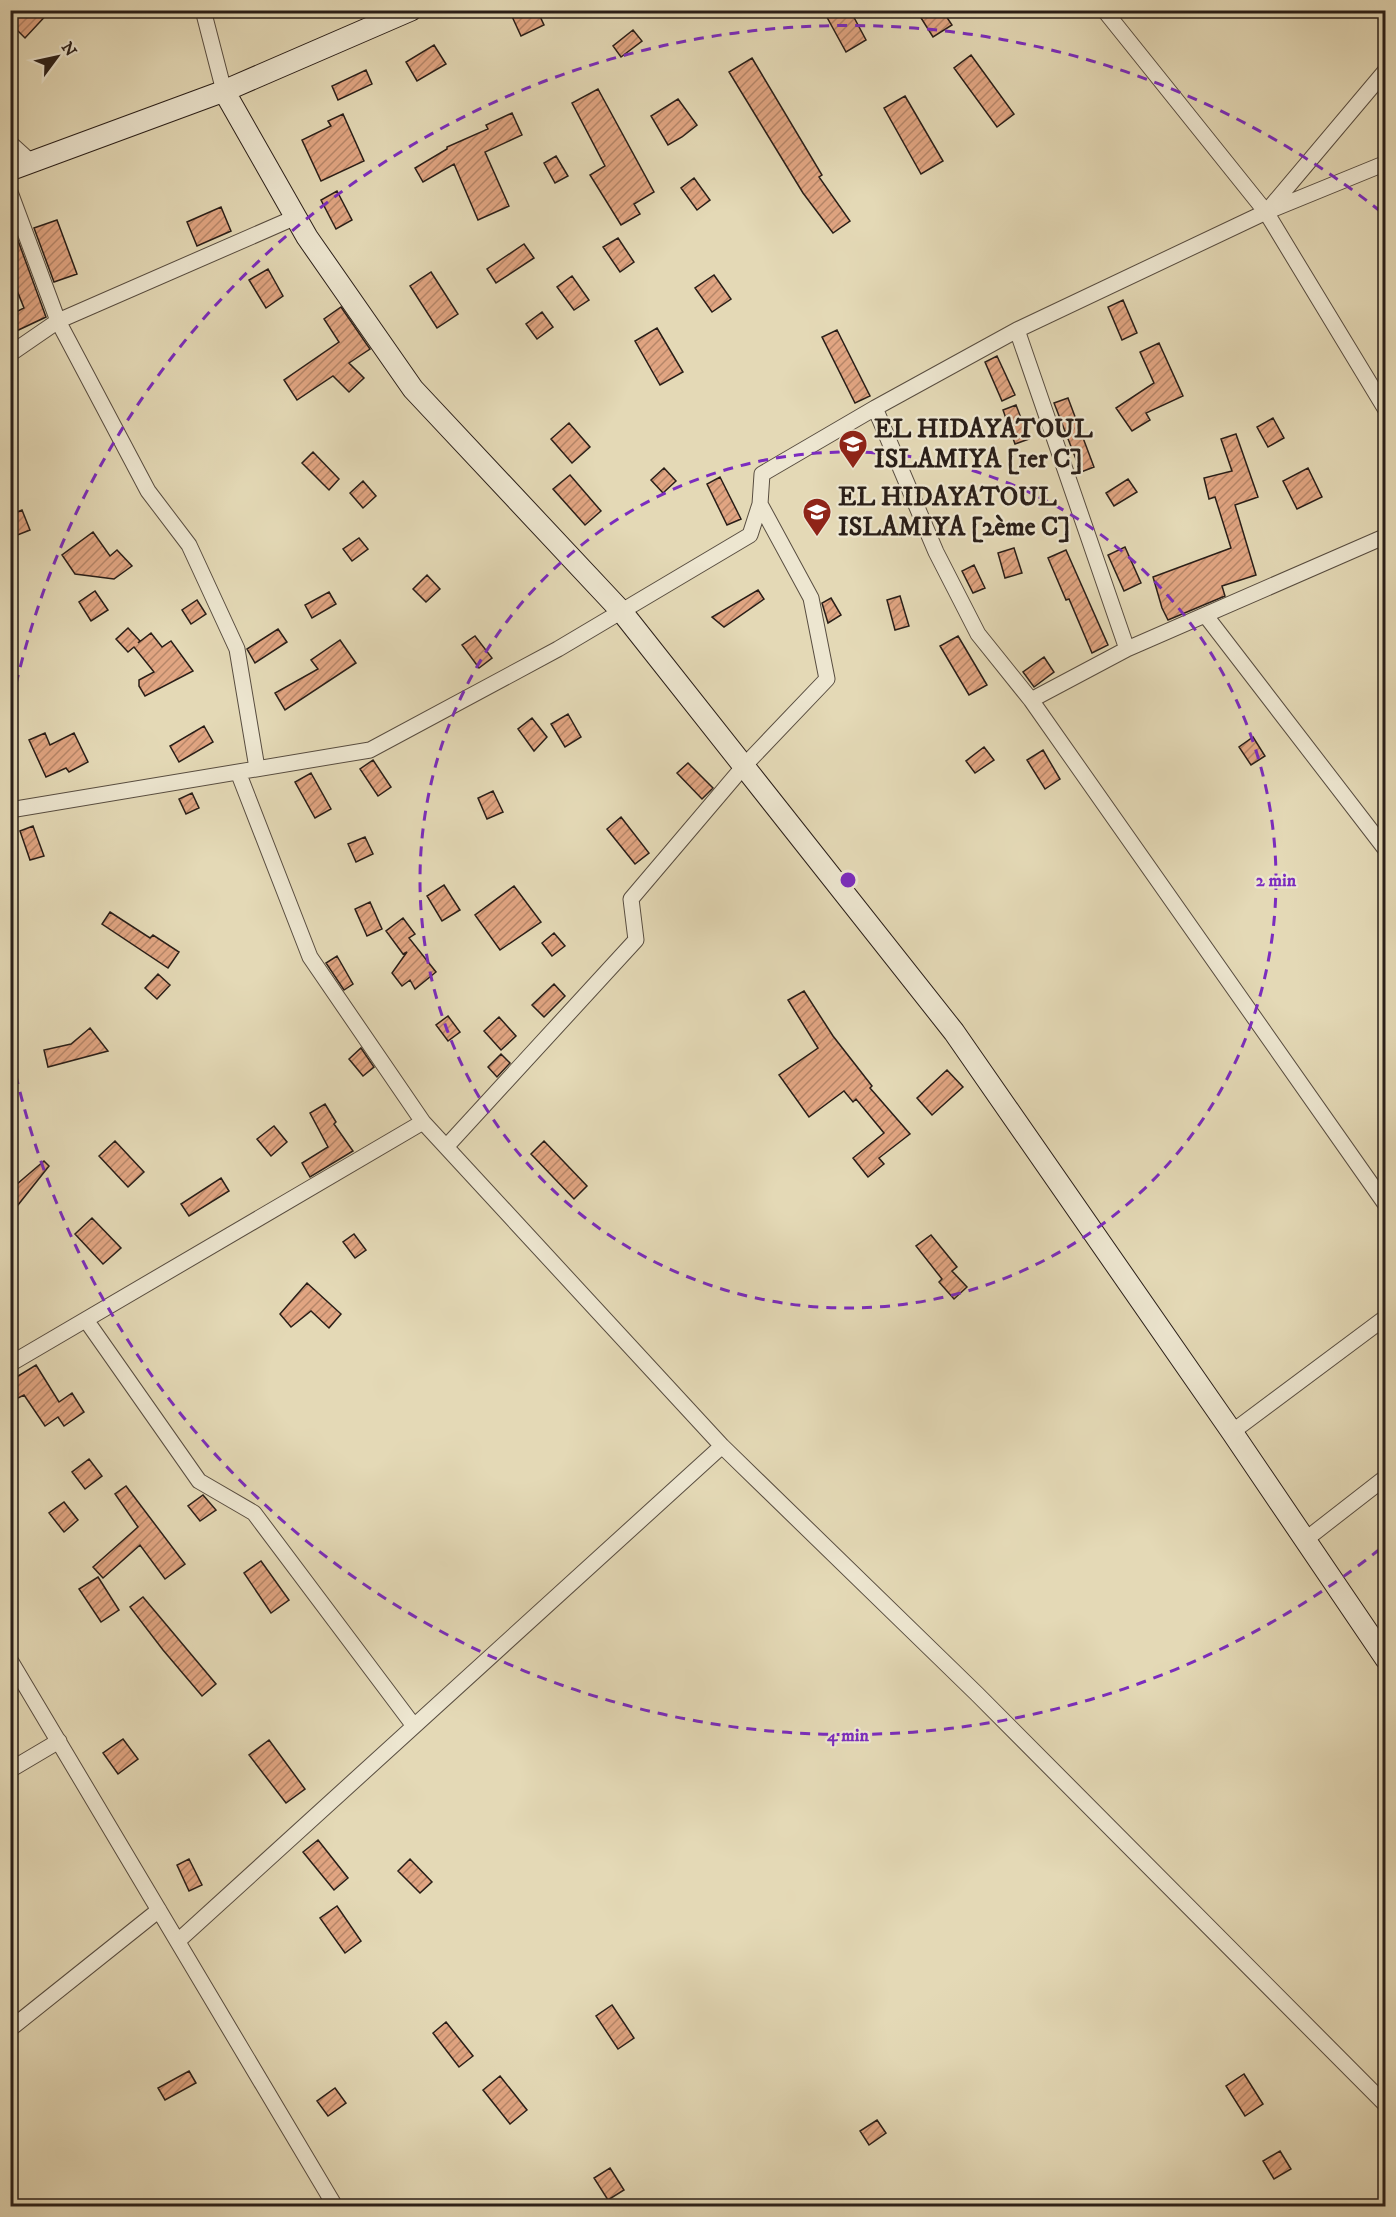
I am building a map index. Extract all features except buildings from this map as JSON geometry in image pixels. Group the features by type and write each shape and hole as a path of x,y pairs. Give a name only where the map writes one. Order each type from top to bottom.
{"street":[{"path":"203,10 224,91 307,237 413,389 622,612 954,1032 1232,1432 1386,1659"},
{"path":"10,170 224,91 411,10"},
{"path":"1104,10 1266,212 1386,410"},
{"path":"1266,212 1386,70"},
{"path":"10,143 32,162"},
{"path":"10,810 370,750 622,612 750,536 760,504 762,474 875,408 1017,330 1266,212 1386,164"},
{"path":"10,192 58,321 148,491 189,545 237,649 257,768"},
{"path":"10,354 58,321 296,217"},
{"path":"1017,330 1127,650"},
{"path":"875,408 936,552 978,634 1031,700 1386,1204"},
{"path":"446,1147 636,940 631,899 744,766 828,679 811,598 760,504"},
{"path":"1031,700 1127,650 1386,536"},
{"path":"1206,616 1386,850"},
{"path":"238,772 310,957 423,1122 722,1446 977,1694 1386,2105"},
{"path":"10,1364 423,1122"},
{"path":"1232,1432 1386,1317"},
{"path":"86,1320 199,1481 254,1513 414,1726"},
{"path":"178,1941 722,1446"},
{"path":"1305,1540 1386,1477"},
{"path":"10,1660 335,2206"},
{"path":"10,1770 59,1741"},
{"path":"10,2029 159,1910"}],"place":[{"name":"EL HIDAYATOUL ISLAMIYA [1er C]","path":"853,470"},
{"name":"EL HIDAYATOUL ISLAMIYA [2ème C]","path":"817,538"}]}
